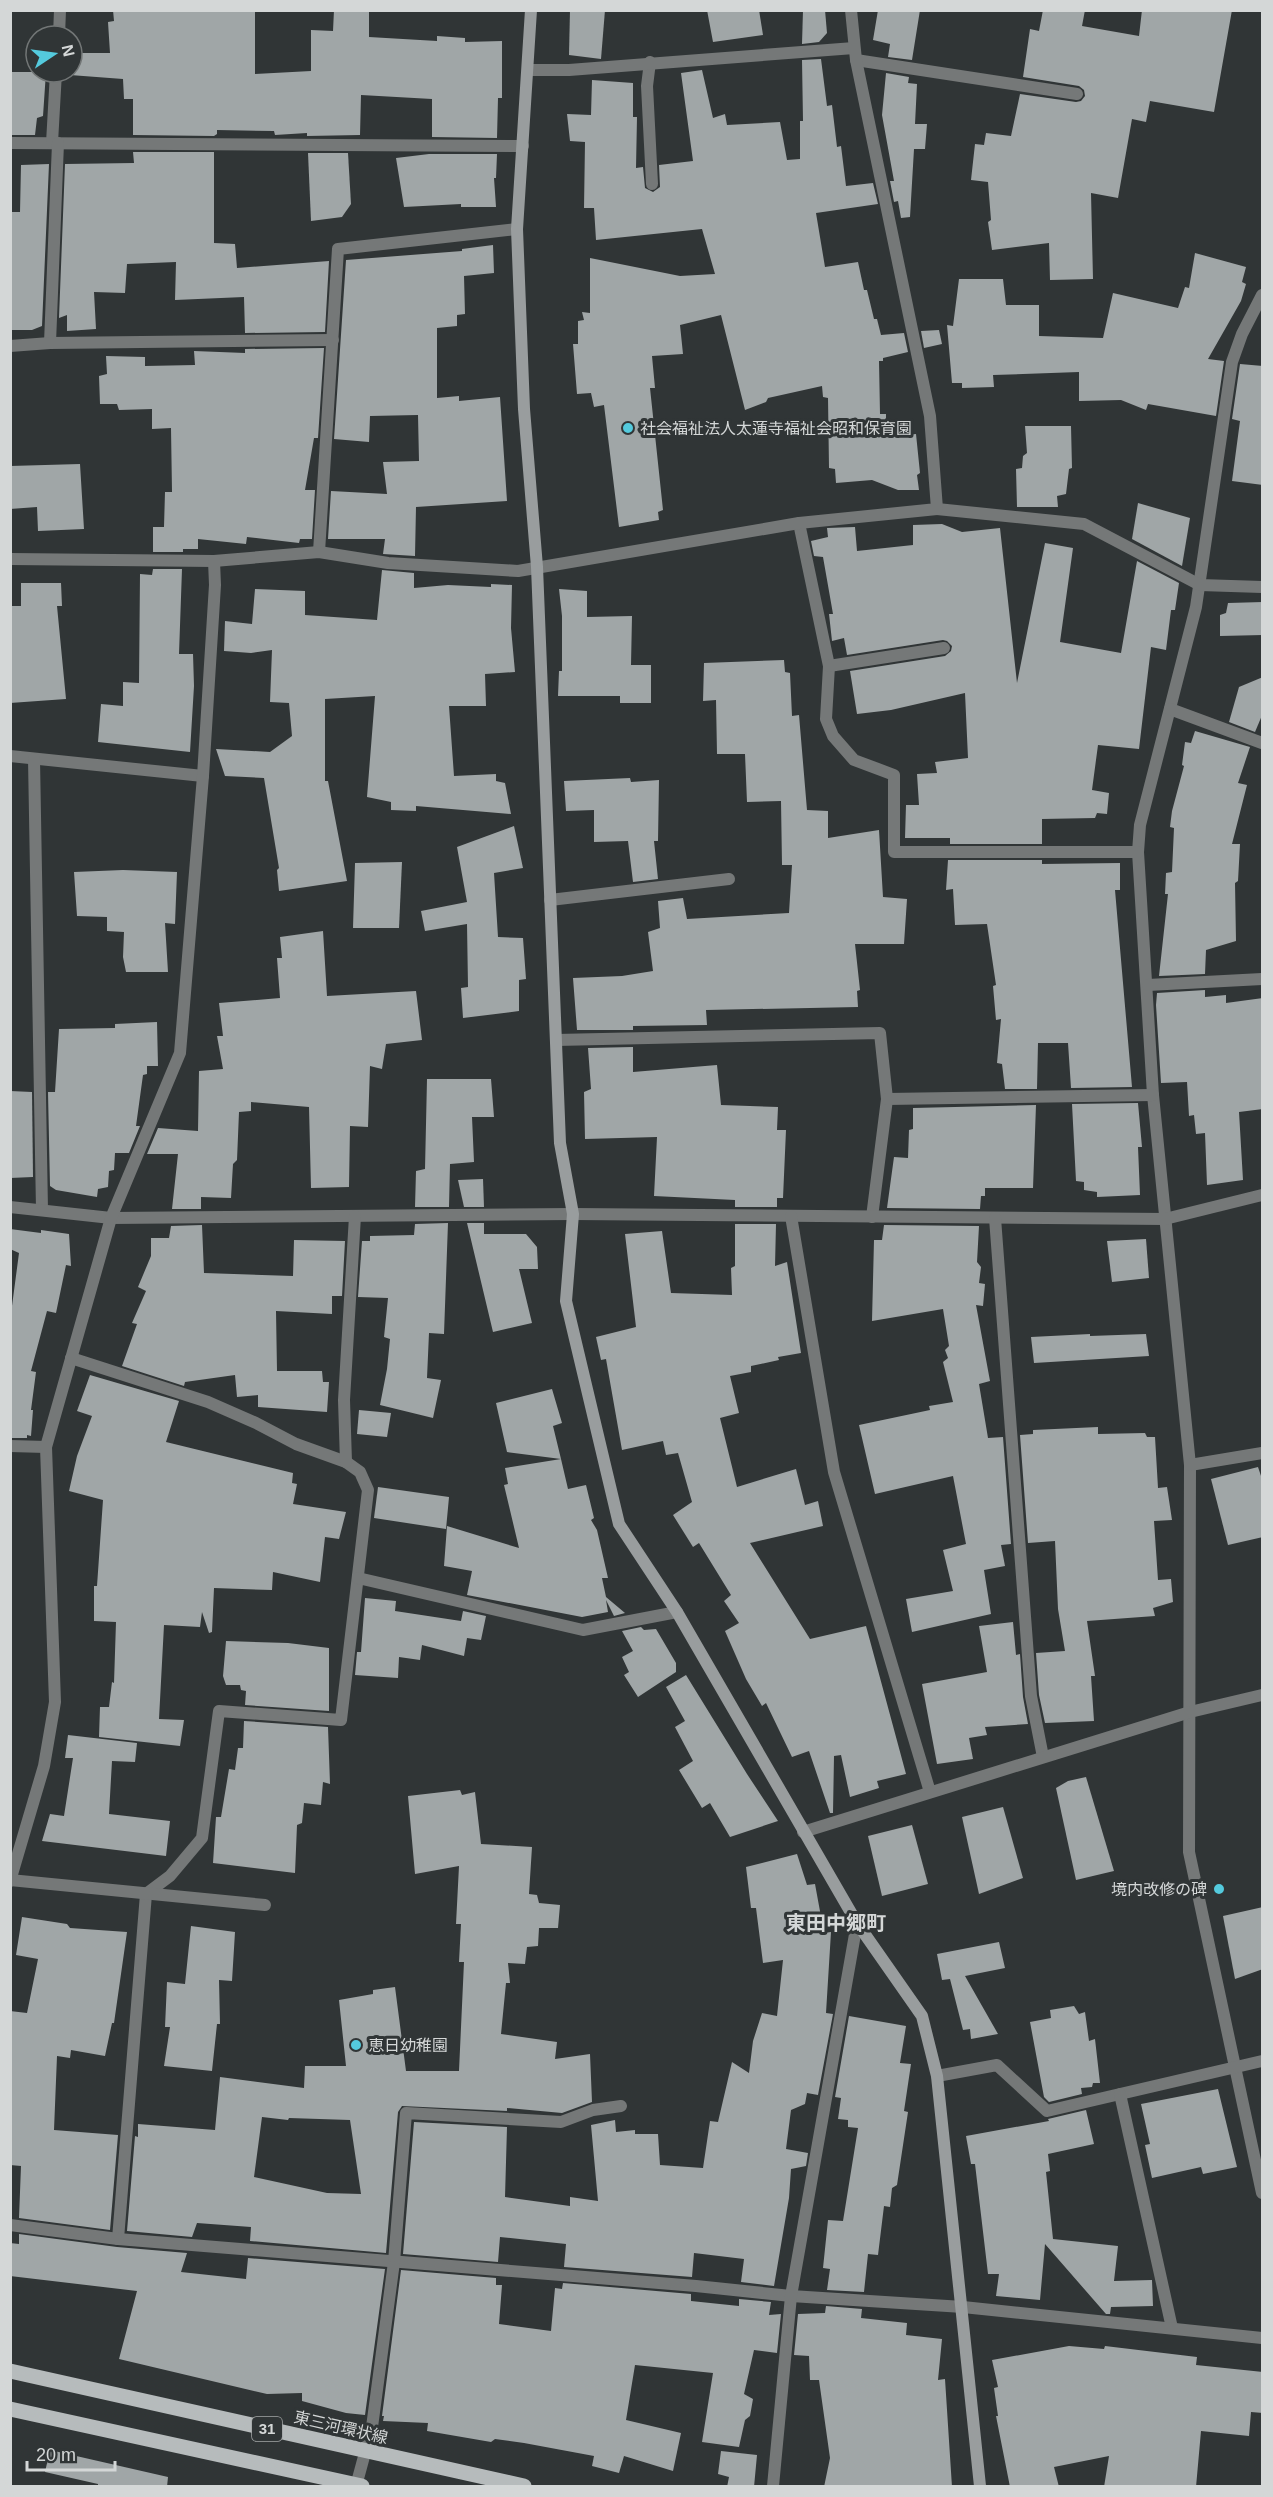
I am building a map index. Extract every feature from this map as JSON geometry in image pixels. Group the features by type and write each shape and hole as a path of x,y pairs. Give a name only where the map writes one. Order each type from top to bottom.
{"main road":[{"name":"東三河環状線","path":"10,2371 524,2487"},
{"name":"31","path":"10,2409 358,2486"}],"street":[{"path":"531,10 517,229 524,409 537,567 560,1143 573,1214 566,1301 619,1524 677,1612 857,1923 922,2016 937,2076 963,2307 980,2487"},
{"path":"851,10 855,54 930,416 937,509"},
{"path":"528,70 569,70 650,62 855,54 1077,94"},
{"path":"650,62 647,86 652,184"},
{"path":"50,343 56,84"},
{"path":"10,143 523,146"},
{"path":"319,552 338,249 517,229"},
{"path":"1263,296 1242,334 1232,362 1200,585 1140,825 1138,852 1153,1095 1190,1465 1189,1852 1263,2193"},
{"path":"10,346 50,343 333,340"},
{"path":"10,559 214,561 319,552 388,563 518,571 799,523 937,509 1084,524 1200,585 1263,587"},
{"path":"799,523 829,666 826,719 833,736 854,760 894,775 894,852 1138,852"},
{"path":"214,561 215,585 203,776 180,1053 111,1218 46,1447 55,1702 44,1766 11,1880 266,1905"},
{"path":"829,666 944,648"},
{"path":"1170,709 1263,743"},
{"path":"10,756 203,776"},
{"path":"34,759 42,1210"},
{"path":"550,900 729,879"},
{"path":"1148,985 1263,979"},
{"path":"556,1040 880,1033 887,1099 872,1217"},
{"path":"887,1099 1153,1095"},
{"path":"10,1207 111,1218 573,1214 1165,1219 1263,1195"},
{"path":"346,1462 344,1400 355,1216"},
{"path":"791,1216 834,1472 930,1792"},
{"path":"995,1218 1031,1696 1043,1757"},
{"path":"71,1358 208,1402 296,1444 346,1462 360,1472 368,1490 341,1720 219,1711 202,1838 170,1876 146,1894 118,2239"},
{"path":"10,1446 46,1447"},
{"path":"1190,1465 1263,1453"},
{"path":"358,1578 582,1630 677,1612"},
{"path":"803,1832 1190,1712 1263,1695"},
{"path":"773,2487 790,2296 857,1923"},
{"path":"937,2076 997,2065 1047,2111 1263,2061"},
{"path":"1120,2094 1172,2328"},
{"path":"358,2486 364,2451 372,2427 394,2262 406,2113 561,2122 593,2110 621,2106"},
{"path":"10,2225 118,2239 696,2286 790,2296 963,2307 1263,2338"}],"building":[{"path":"113,10 255,10 255,74 311,71 311,30 333,31 334,10 369,10 369,37 437,41 437,36 465,38 465,42 502,41 502,98 498,98 497,138 432,137 432,99 361,95 360,135 307,136 307,133 275,135 274,131 217,130 214,136 133,135 133,99 124,99 123,79 84,76 84,53 110,53 108,22 114,21"},
{"path":"570,10 605,10 601,59 569,55"},
{"path":"707,10 759,10 763,35 713,42"},
{"path":"803,10 825,10 827,33 819,42 802,44"},
{"path":"878,10 920,10 912,60 888,57 890,44 873,40"},
{"path":"1043,10 1085,10 1082,26 1139,36 1142,10 1232,10 1214,112 1150,101 1146,122 1132,119 1118,198 1091,193 1093,279 1050,280 1049,243 992,250 988,222 991,220 988,182 971,180 975,144 984,145 986,133 1011,136 1020,94 1076,102 1081,101 1085,96 1084,90 1079,86 1023,77 1030,29 1039,31"},
{"path":"821,59 827,106 832,105 837,147 841,146 846,186 873,183 878,204 816,213 825,267 858,262 864,290 867,290 874,319 877,319 881,335 904,333 908,352 879,361 880,414 886,414 886,437 916,434 920,473 917,475 919,490 898,490 872,480 836,483 835,469 829,468 828,398 823,397 822,386 768,398 766,402 745,410 721,315 680,325 683,354 652,356 655,388 650,388 663,510 658,512 659,520 619,527 604,405 594,407 591,393 577,394 573,344 578,344 578,321 584,320 582,312 590,313 590,258 680,276 715,274 702,229 596,240 594,208 584,208 585,142 570,141 567,114 591,115 592,80 633,83 633,117 637,117 636,168 643,167 645,188 653,192 660,187 659,165 693,161 681,73 702,70 713,118 725,114 727,125 780,122 787,160 800,159 800,121 803,121 802,60"},
{"path":"10,72 24,72 24,84 45,84 43,116 37,118 35,135 10,135"},
{"path":"886,73 909,77 908,83 917,84 915,124 927,124 925,149 914,149 910,217 901,218 898,201 894,202 890,181 894,181 882,115"},
{"path":"133,152 214,152 214,243 235,244 237,268 329,261 325,332 245,333 244,297 175,300 176,262 127,264 125,293 94,292 96,329 67,331 67,315 59,318 65,164 134,163"},
{"path":"308,153 348,153 351,204 342,217 311,221"},
{"path":"429,154 497,154 496,178 494,178 496,207 461,207 461,204 404,207 396,158"},
{"path":"49,164 42,326 32,330 10,330 10,212 20,212 21,165"},
{"path":"493,245 494,273 464,276 465,314 457,315 457,326 437,328 437,398 459,396 459,401 500,397 507,501 416,507 415,556 383,554 385,539 328,539 331,491 387,494 383,462 419,461 418,415 370,416 369,442 334,439 346,260 462,251 462,249"},
{"path":"1195,253 1246,267 1242,282 1246,284 1241,301 1208,359 1224,361 1216,416 1148,404 1146,410 1121,400 1079,401 1079,372 993,375 994,387 962,388 962,383 952,383 947,325 953,326 959,279 1003,279 1006,305 1039,305 1039,336 1103,338 1113,293 1178,308 1185,287 1189,288"},
{"path":"939,330 942,344 924,348 921,331"},
{"path":"324,348 318,438 314,438 305,490 315,490 312,539 300,539 299,543 247,537 246,544 198,539 198,549 183,549 183,552 153,552 153,527 164,527 165,492 172,492 171,428 152,429 152,409 119,410 117,404 100,404 99,376 107,374 106,356 145,357 145,366 195,365 194,351 245,353 245,349"},
{"path":"1240,364 1263,366 1263,485 1232,481 1240,421 1232,419"},
{"path":"1025,426 1071,426 1072,468 1069,469 1066,494 1057,496 1058,507 1017,507 1016,469 1022,468 1023,456 1027,453"},
{"path":"80,464 84,529 38,531 37,507 10,509 10,466"},
{"path":"1138,503 1190,518 1182,566 1132,539"},
{"path":"942,524 962,532 1000,528 1017,683 1045,543 1073,548 1060,642 1121,653 1137,561 1179,583 1175,610 1171,610 1166,650 1151,647 1139,749 1098,745 1092,790 1109,793 1107,814 1097,813 1095,818 1042,819 1042,844 950,844 950,838 905,838 906,805 919,805 917,774 937,773 935,762 968,758 965,693 891,710 857,714 850,671 945,656 951,651 952,646 943,640 847,655 844,638 832,641 829,614 833,614 823,557 814,556 811,541 828,537 827,528 855,527 857,551 913,545 913,525"},
{"path":"153,569 182,569 179,654 193,654 194,686 190,752 98,742 101,704 123,706 123,682 139,683 140,574 152,575"},
{"path":"382,570 414,573 414,588 448,585 491,587 491,584 512,585 511,628 515,672 485,674 486,706 449,706 454,776 496,774 496,781 505,783 511,814 416,806 416,811 391,810 391,802 367,797 375,696 325,699 325,781 328,781 347,881 279,891 277,870 279,868 264,778 225,776 216,749 270,752 292,736 289,703 270,702 272,650 251,653 224,651 225,621 252,624 255,589 305,591 305,615 377,620"},
{"path":"21,583 61,583 62,606 57,606 66,699 10,703 10,606 21,606"},
{"path":"559,589 587,591 587,617 632,616 631,665 651,665 651,703 620,703 620,696 558,696 559,671 562,671 562,616"},
{"path":"1263,602 1263,635 1220,636 1220,615 1226,613 1228,603"},
{"path":"784,660 785,672 790,673 792,716 799,715 807,810 828,811 828,838 879,830 883,897 907,899 904,944 855,944 860,990 857,991 858,1007 706,1010 707,1025 633,1026 633,1030 577,1030 573,978 622,976 653,971 648,932 660,928 658,901 683,898 687,919 789,913 792,865 782,865 781,801 747,802 745,754 717,754 716,700 703,701 704,663"},
{"path":"1263,677 1263,713 1255,732 1229,722 1239,687"},
{"path":"1195,731 1250,747 1238,783 1247,785 1232,844 1240,844 1238,881 1235,883 1236,941 1206,950 1205,974 1159,976 1168,894 1165,894 1166,873 1172,872 1174,828 1170,827 1172,811 1184,766 1182,765 1185,742 1191,743"},
{"path":"630,778 631,782 659,780 658,841 654,841 658,879 633,882 628,841 594,842 594,810 566,811 564,781"},
{"path":"514,826 523,868 494,873 498,937 523,938 526,979 519,980 519,1011 463,1018 461,988 468,987 467,924 425,931 421,911 467,902 457,847"},
{"path":"948,860 1042,860 1042,864 1120,863 1120,890 1115,890 1132,1087 1071,1088 1068,1043 1038,1043 1037,1089 1005,1089 1002,1064 997,1063 1001,1019 996,1020 993,986 996,985 987,924 955,925 953,889 946,890"},
{"path":"402,862 399,928 353,928 355,863"},
{"path":"123,870 177,872 175,924 165,923 168,972 126,972 123,957 124,932 107,931 107,917 77,916 74,872"},
{"path":"323,931 327,996 416,991 422,1040 386,1044 382,1069 370,1066 368,1127 350,1126 349,1187 311,1188 309,1107 251,1102 251,1111 239,1112 237,1160 233,1164 231,1198 201,1197 201,1209 172,1209 178,1154 147,1154 158,1128 198,1131 199,1071 223,1069 217,1036 223,1036 219,1003 280,998 277,958 282,958 280,937"},
{"path":"1205,990 1205,997 1226,995 1226,1003 1263,998 1263,1109 1239,1112 1243,1180 1207,1185 1205,1133 1196,1134 1194,1115 1189,1116 1187,1082 1161,1083 1156,1005 1157,993"},
{"path":"157,1022 158,1066 147,1066 147,1074 143,1075 136,1126 140,1126 129,1153 115,1153 114,1170 109,1171 108,1187 98,1189 97,1197 56,1190 50,1186 48,1092 55,1092 59,1029 115,1028 115,1024"},
{"path":"633,1047 633,1072 717,1065 721,1105 778,1107 777,1130 786,1130 783,1198 777,1198 777,1207 735,1207 735,1200 654,1196 657,1137 585,1139 584,1092 591,1089 588,1048"},
{"path":"427,1079 491,1079 494,1117 472,1117 474,1162 450,1164 449,1207 415,1207 416,1171 425,1169"},
{"path":"10,1091 32,1092 33,1177 10,1178"},
{"path":"1138,1103 1142,1147 1138,1147 1140,1195 1097,1197 1097,1192 1084,1190 1084,1182 1076,1181 1072,1104"},
{"path":"1036,1105 1033,1188 985,1188 985,1196 981,1196 980,1209 887,1208 894,1157 908,1158 909,1130 913,1129 913,1108"},
{"path":"483,1179 484,1207 464,1207 458,1180"},
{"path":"448,1223 444,1334 429,1333 427,1378 441,1380 433,1418 380,1405 390,1339 384,1337 388,1298 358,1297 362,1241 370,1241 370,1236 414,1235 415,1224"},
{"path":"467,1223 484,1223 484,1234 526,1234 537,1247 538,1269 519,1269 532,1323 493,1332"},
{"path":"735,1224 776,1224 775,1266 787,1262 801,1353 778,1357 779,1360 751,1366 751,1372 730,1376 739,1413 720,1418 737,1487 796,1469 805,1505 818,1501 823,1526 750,1543 810,1639 866,1626 906,1774 877,1781 879,1788 850,1797 841,1755 834,1756 833,1813 830,1813 809,1751 792,1757 766,1703 762,1706 746,1679 725,1631 739,1623 724,1601 731,1595 699,1543 693,1547 673,1515 692,1502 678,1453 666,1455 663,1441 622,1450 606,1359 601,1360 596,1337 636,1327 625,1234 662,1231 671,1293 732,1295 731,1268 735,1266"},
{"path":"202,1225 204,1273 293,1276 294,1240 345,1241 342,1296 332,1296 332,1314 276,1311 277,1371 322,1371 323,1382 329,1382 327,1412 258,1407 258,1395 237,1397 235,1375 185,1382 184,1386 122,1366 137,1324 132,1323 146,1291 138,1287 151,1256 151,1238 169,1238 171,1226"},
{"path":"884,1225 979,1226 977,1262 981,1267 979,1283 985,1284 983,1306 976,1305 990,1381 979,1384 988,1438 1003,1437 1011,1544 1001,1545 1005,1566 984,1570 991,1614 912,1632 906,1599 953,1591 943,1550 966,1544 953,1476 875,1494 859,1425 930,1410 929,1406 953,1402 943,1362 948,1358 945,1350 949,1346 943,1309 872,1321 874,1240 882,1240"},
{"path":"10,1229 69,1234 71,1266 66,1265 56,1313 47,1311 31,1371 36,1372 31,1410 33,1410 31,1436 27,1435 27,1438 10,1438 10,1321 19,1253 10,1249"},
{"path":"1146,1239 1149,1278 1112,1282 1107,1241"},
{"path":"1090,1334 1090,1336 1146,1334 1149,1356 1034,1363 1031,1337"},
{"path":"90,1375 179,1401 166,1442 293,1473 292,1483 297,1484 293,1504 346,1512 339,1539 325,1537 320,1582 273,1572 272,1590 214,1588 212,1632 209,1633 202,1612 200,1627 164,1625 159,1719 184,1720 180,1746 99,1737 100,1707 109,1707 112,1682 114,1683 116,1622 94,1621 94,1586 97,1586 103,1500 69,1491 77,1456 92,1416 77,1411"},
{"path":"552,1389 562,1423 553,1426 561,1459 507,1452 496,1403"},
{"path":"359,1410 391,1413 387,1437 357,1434"},
{"path":"1098,1427 1098,1434 1145,1433 1147,1437 1155,1437 1158,1488 1167,1487 1172,1520 1154,1521 1158,1580 1171,1579 1173,1602 1153,1608 1155,1616 1087,1621 1095,1676 1091,1676 1094,1721 1045,1723 1039,1695 1036,1653 1065,1651 1058,1609 1055,1541 1028,1543 1020,1435 1033,1434 1033,1430"},
{"path":"561,1459 568,1489 586,1485 594,1518 591,1520 597,1530 608,1578 602,1578 606,1597 625,1613 614,1616 606,1600 608,1612 582,1617 467,1595 472,1571 444,1566 447,1526 519,1548 504,1485 508,1484 505,1468"},
{"path":"1258,1467 1263,1482 1263,1537 1228,1545 1211,1479"},
{"path":"378,1487 449,1497 446,1529 374,1518"},
{"path":"365,1598 396,1601 395,1611 461,1621 463,1611 486,1616 481,1640 467,1638 464,1656 422,1645 420,1660 399,1657 398,1678 355,1675 357,1652 361,1652"},
{"path":"1013,1622 1016,1655 1020,1654 1023,1697 1028,1724 985,1727 987,1735 969,1738 973,1759 937,1764 922,1684 987,1672 979,1626"},
{"path":"641,1627 644,1630 656,1629 676,1663 676,1672 638,1697 624,1675 629,1672 622,1657 633,1651 622,1631"},
{"path":"226,1641 288,1643 329,1648 329,1711 245,1705 246,1691 241,1690 240,1685 226,1685 223,1676"},
{"path":"686,1675 778,1821 730,1837 710,1803 702,1808 679,1770 693,1761 675,1727 685,1721 666,1687"},
{"path":"244,1721 328,1727 330,1784 323,1782 321,1805 304,1803 302,1823 297,1825 295,1873 213,1863 216,1817 221,1817 229,1769 235,1770 238,1748 243,1748"},
{"path":"68,1735 137,1743 135,1762 112,1761 109,1814 170,1821 166,1856 42,1841 50,1814 64,1816 73,1758 65,1758"},
{"path":"1086,1777 1114,1871 1076,1880 1056,1788 1068,1781"},
{"path":"460,1790 462,1795 475,1792 481,1844 532,1847 529,1894 537,1895 539,1903 560,1905 558,1928 539,1928 538,1946 527,1947 525,1964 508,1963 510,1983 506,1983 501,2034 557,2042 555,2059 590,2054 592,2102 562,2113 507,2108 507,2111 402,2106 398,2112 386,2253 250,2241 251,2227 197,2223 192,2237 127,2231 138,2124 215,2130 220,2077 304,2088 305,2066 346,2066 339,2000 373,1994 373,1990 395,1987 406,2071 459,2071 464,1962 459,1962 461,1924 456,1924 459,1866 415,1874 408,1796","holes":["262,2117 288,2120 289,2118 350,2120 361,2194 327,2193 254,2177"]},
{"path":"1003,1807 1023,1878 979,1894 962,1817"},
{"path":"912,1825 928,1884 882,1896 868,1836"},
{"path":"797,1854 807,1885 815,1884 824,1933 831,1932 826,2013 833,2014 818,2095 807,2093 805,2104 791,2110 786,2149 808,2153 806,2166 791,2169 789,2198 774,2286 741,2282 744,2259 694,2253 692,2277 564,2267 566,2244 500,2237 498,2262 403,2254 414,2122 507,2127 505,2197 570,2206 570,2197 598,2201 591,2125 615,2120 616,2132 635,2130 635,2134 658,2134 660,2165 703,2168 710,2121 718,2122 732,2062 749,2073 753,2041 762,2013 777,2016 783,1960 763,1963 756,1908 751,1908 746,1867"},
{"path":"1263,1907 1263,1969 1235,1979 1223,1916"},
{"path":"22,1917 67,1924 70,1928 127,1932 114,2023 112,2023 105,2056 71,2050 70,2058 57,2056 54,2130 118,2135 110,2230 19,2218 21,2166 10,2165 10,2011 27,2013 38,1959 16,1955"},
{"path":"191,1926 235,1932 232,1981 219,1980 220,2024 217,2024 212,2071 164,2066 170,2027 165,2027 167,1982 185,1984"},
{"path":"999,1942 1005,1968 965,1976 998,2034 971,2039 970,2029 963,2030 950,1979 942,1980 937,1954"},
{"path":"1074,2006 1079,2014 1085,2012 1089,2041 1095,2039 1100,2083 1093,2083 1092,2087 1081,2088 1082,2094 1049,2102 1044,2097 1030,2022 1051,2018 1050,2010"},
{"path":"849,2016 906,2026 900,2063 911,2064 904,2111 908,2112 897,2185 892,2188 890,2207 884,2206 878,2255 868,2254 864,2292 827,2290 830,2269 823,2268 828,2220 843,2221 858,2128 848,2127 848,2120 838,2119 841,2098 835,2097"},
{"path":"1218,2089 1237,2167 1203,2174 1201,2167 1152,2178 1145,2145 1150,2144 1141,2104"},
{"path":"1086,2110 1094,2144 1048,2154 1050,2171 1046,2172 1053,2239 1118,2246 1114,2281 1152,2280 1153,2306 1111,2307 1110,2314 1106,2314 1045,2244 1040,2300 996,2296 999,2274 988,2274 975,2164 971,2164 966,2136 1049,2121 1048,2119"},
{"path":"19,2234 117,2247 187,2253 181,2272 246,2279 248,2258 385,2269 365,2415 346,2413 302,2401 302,2393 267,2394 119,2359 137,2291 10,2276 10,2243 19,2244"},
{"path":"401,2270 496,2278 496,2285 502,2285 499,2324 551,2331 555,2288 562,2289 563,2283 691,2294 691,2301 739,2306 739,2299 771,2302 769,2315 781,2314 777,2353 754,2350 744,2394 753,2399 750,2416 745,2420 739,2447 702,2442 713,2373 635,2365 626,2420 681,2433 673,2471 624,2456 619,2473 592,2466 594,2456 524,2443 495,2439 491,2442 427,2431 428,2423 383,2421 384,2416 382,2416"},
{"path":"826,2306 862,2309 861,2318 907,2323 906,2335 942,2339 938,2380 945,2379 952,2487 824,2487 830,2458 819,2380 810,2380 809,2356 794,2355 798,2314 825,2313"},
{"path":"1069,2346 1104,2349 1105,2346 1197,2357 1196,2365 1263,2372 1263,2413 1251,2412 1249,2436 1201,2431 1196,2487 1104,2487 1109,2456 1054,2467 1059,2487 1010,2487 996,2416 998,2416 994,2388 998,2387 992,2360"},
{"path":"50,2450 168,2477 167,2487 98,2487 98,2484 45,2472"},
{"path":"721,2451 757,2455 754,2487 727,2487 729,2477 718,2474"}],"place":[{"name":"社会福祉法人太蓮寺福祉会昭和保育園","path":"628,428"},
{"name":"境内改修の碑","path":"1219,1889"},
{"name":"恵日幼稚園","path":"356,2045"}],"district":[{"name":"東田中郷町","path":"836,1923"}]}
